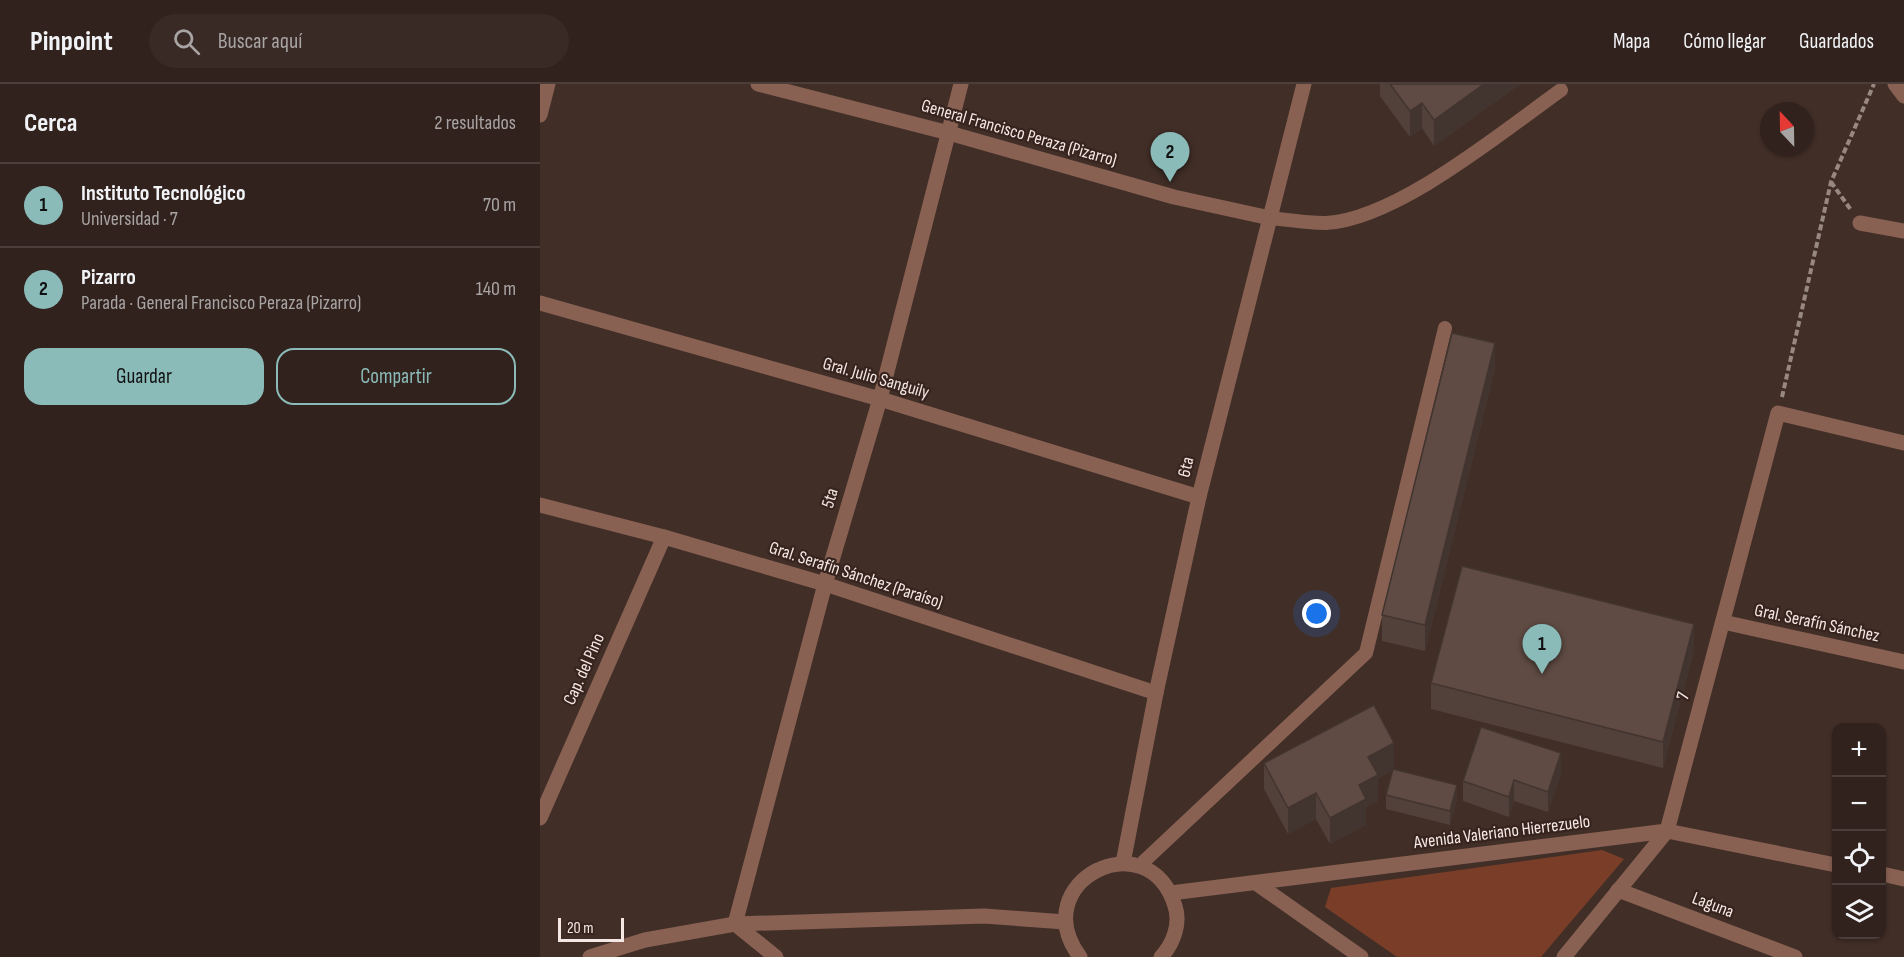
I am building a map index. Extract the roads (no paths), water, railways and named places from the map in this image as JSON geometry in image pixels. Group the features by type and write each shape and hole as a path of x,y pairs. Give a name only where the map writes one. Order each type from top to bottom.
{"street":[{"path":"540,115 548,84"},
{"name":"General Francisco Peraza (Pizarro)","path":"758,84 949,133 1174,197 1270,218"},
{"name":"5ta","path":"735,924 825,584 880,399 962,84"},
{"name":"6ta","path":"1123,863 1156,693 1199,497 1304,84"},
{"path":"1895,84 1904,96"},
{"path":"1860,222 1904,231"},
{"name":"Gral. Julio Sanguily","path":"540,303 880,399 1199,497"},
{"name":"7","path":"1563,957 1667,831 1778,413 1904,444"},
{"name":"Gral. Serafín Sánchez (Paraíso)","path":"540,505 664,537 825,584 1156,693"},
{"name":"Cap. del Pino","path":"540,818 664,537"},
{"name":"Gral. Serafín Sánchez","path":"1723,622 1904,662"},
{"name":"Avenida Valeriano Hierrezuelo","path":"1171,893 1667,831 1832,864"},
{"path":"1080,957 1068,936 1065,922 1070,898 1083,878 1100,868 1123,863 1139,866 1152,872 1171,893 1177,925 1174,937 1161,957"},
{"path":"1886,875 1904,879"},
{"path":"1256,883 1361,957"},
{"name":"Laguna","path":"1618,890 1795,957"},
{"path":"590,957 645,940 735,924 984,916 1065,922"},
{"path":"735,924 776,957"}],"lane":[{"path":"1270,218 1326,223 1359,216 1399,199 1446,172 1561,90"},
{"path":"1139,866 1366,653 1445,328"}],"place":[{"name":"Pizarro","path":"1170,182"},
{"name":"Instituto Tecnológico","path":"1542,674"}]}
